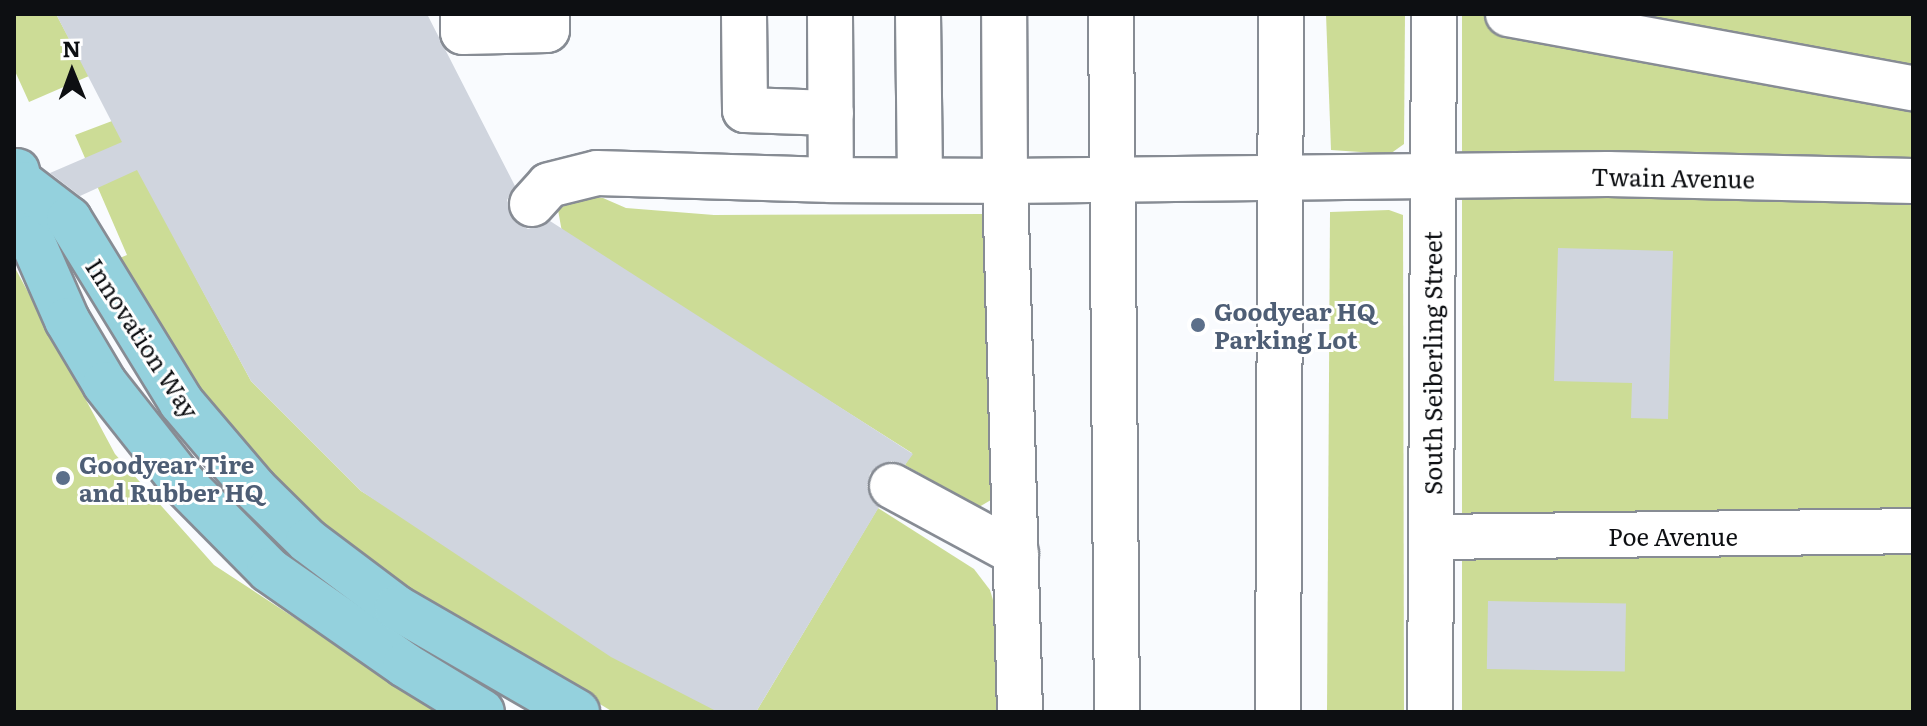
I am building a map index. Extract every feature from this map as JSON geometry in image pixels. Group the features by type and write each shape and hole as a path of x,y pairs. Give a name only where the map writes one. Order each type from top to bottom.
{"main road":[{"name":"Innovation Way","path":"18,174 31,238 67,320 105,384 184,484 269,570 482,712"},
{"name":"Innovation Way","path":"18,174 69,219 181,402 255,489 308,541 397,608 577,712"}],"street":[{"path":"463,14 463,32 547,30 547,14"},
{"path":"744,14 745,110 831,113"},
{"path":"830,14 831,180"},
{"path":"918,14 920,180"},
{"path":"1004,14 1005,181 1020,712"},
{"path":"1111,14 1117,712"},
{"path":"1278,712 1284,181 1281,14"},
{"name":"South Seiberling Street","path":"1430,712 1434,14"},
{"path":"1508,14 1913,88"},
{"name":"Twain Avenue","path":"532,204 549,185 597,173 831,180 1433,180 1608,174 1913,181"},
{"path":"892,486 1016,553"},
{"name":"Poe Avenue","path":"1433,537 1913,531"}],"green space":[{"path":"14,14 56,14 89,76 29,102 14,69"},
{"path":"1326,14 1405,14 1404,144 1390,154 1331,150"},
{"path":"1462,14 1913,14 1913,712 1462,712"},
{"path":"112,121 251,381 361,491 722,712 613,712 387,574 289,495 203,403 110,262 127,255 75,135"},
{"path":"578,197 603,198 626,208 714,215 983,214 992,227 996,497 979,507 905,465 912,453 562,232 558,210"},
{"path":"1389,210 1403,215 1404,712 1327,712 1330,212"},
{"path":"14,266 115,454 214,565 438,712 14,712"},
{"path":"878,508 974,569 990,590 998,617 997,712 756,712"}],"building":[{"path":"56,14 427,14 515,186 507,200 515,222 528,229 550,221 913,454 905,465 891,461 870,473 867,487 879,507 756,712 718,712 611,657 361,491 251,381 137,170 80,196 50,173 122,142"},
{"path":"1558,248 1673,251 1668,419 1631,418 1632,383 1554,381"},
{"path":"1488,601 1626,603 1625,671 1487,669"}],"place":[{"name":"Goodyear HQ Parking Lot","path":"1198,325"},
{"name":"Goodyear Tire and Rubber HQ","path":"63,478"}]}
